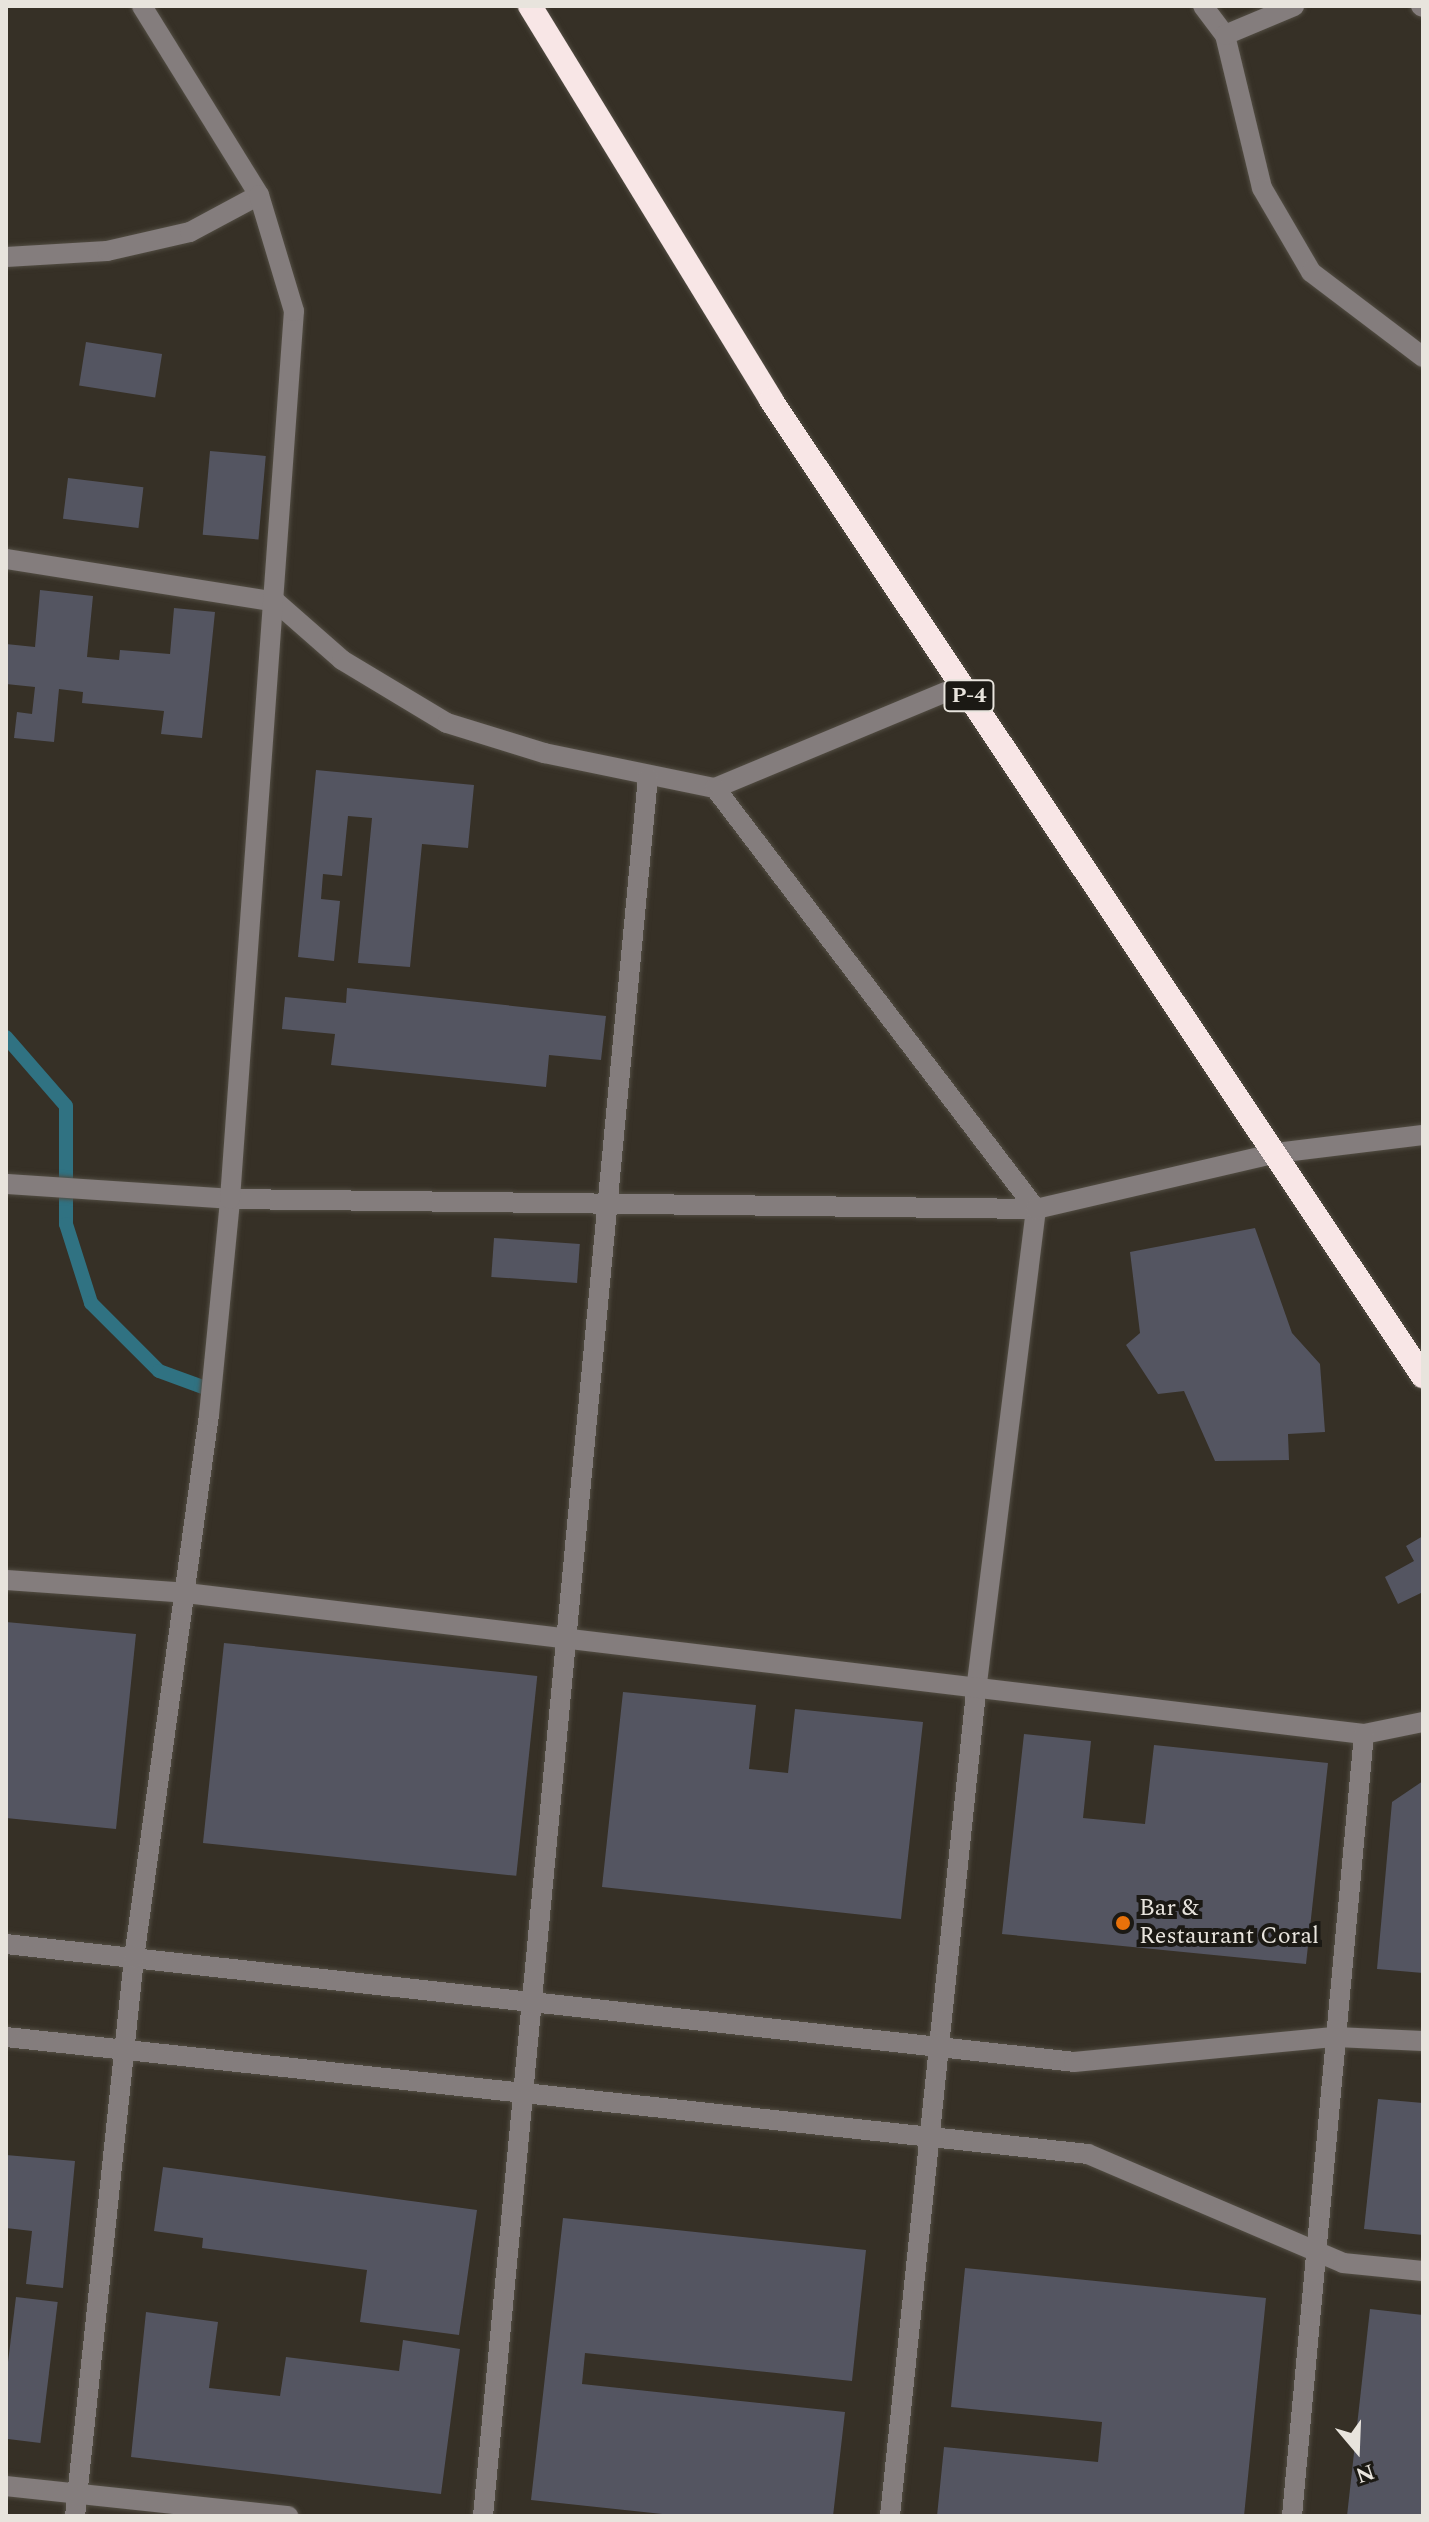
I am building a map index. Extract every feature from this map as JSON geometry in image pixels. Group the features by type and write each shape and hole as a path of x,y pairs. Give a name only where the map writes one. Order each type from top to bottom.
{"highway":[{"name":"P-4","path":"530,6 771,400 1423,1376"}],"street":[{"path":"75,2516 134,1958 209,1415 230,1199 276,602 294,311 259,195 142,6"},
{"path":"1203,6 1225,35 1262,188 1311,272 1423,357"},
{"path":"1225,35 1294,6"},
{"path":"6,257 107,251 190,232 259,195"},
{"path":"6,559 276,602 342,660 447,723 648,778 715,788 962,685"},
{"path":"483,2516 612,1202 648,778"},
{"path":"715,788 1036,1209 976,1692 890,2516"},
{"path":"6,1184 230,1199 1036,1209 1276,1153 1423,1135"},
{"path":"6,1580 186,1593 976,1692 1364,1734 1423,1722"},
{"path":"1292,2516 1364,1734"},
{"path":"6,1944 1074,2062 1336,2037 1423,2041"},
{"path":"6,2037 526,2090 1088,2154 1343,2263 1423,2271"},
{"path":"6,2486 288,2516"}],"building":[{"path":"86,342 162,354 155,398 79,385"},
{"path":"210,451 266,456 258,540 203,535"},
{"path":"68,478 143,487 138,528 63,519"},
{"path":"40,590 93,596 87,657 119,660 120,650 170,654 174,608 215,612 202,738 161,734 164,711 82,703 83,692 59,689 54,742 14,738 17,712 32,714 35,687 6,684 6,644 35,647"},
{"path":"316,770 474,785 468,848 422,844 410,967 358,963 372,818 348,816 342,876 323,874 321,899 340,901 334,961 298,957"},
{"path":"347,988 606,1016 601,1060 549,1055 546,1087 331,1065 335,1034 282,1029 285,997 346,1003"},
{"path":"1255,1228 1292,1333 1320,1364 1325,1432 1288,1434 1289,1460 1215,1461 1184,1391 1158,1394 1126,1345 1140,1333 1130,1252"},
{"path":"494,1238 580,1244 577,1283 491,1277"},
{"path":"1423,1536 1423,1592 1398,1604 1385,1577 1414,1561 1406,1546"},
{"path":"6,1622 136,1634 116,1829 6,1818"},
{"path":"224,1643 537,1676 516,1876 203,1843"},
{"path":"623,1692 756,1705 749,1769 788,1773 795,1709 923,1722 901,1919 602,1887"},
{"path":"1024,1734 1091,1741 1083,1818 1145,1824 1154,1745 1328,1763 1306,1964 1002,1934"},
{"path":"1423,1781 1423,1973 1377,1969 1392,1802"},
{"path":"1378,2099 1423,2103 1423,2235 1364,2229"},
{"path":"6,2155 75,2161 63,2288 26,2284 32,2231 6,2228"},
{"path":"163,2167 477,2210 459,2335 360,2322 367,2270 202,2248 203,2238 154,2231"},
{"path":"563,2218 866,2250 852,2381 585,2353 582,2384 845,2412 833,2516 681,2516 531,2500"},
{"path":"965,2268 1266,2298 1244,2516 937,2516 944,2447 1098,2462 1102,2422 951,2407"},
{"path":"16,2297 58,2302 40,2443 6,2439 6,2378"},
{"path":"1370,2309 1423,2315 1423,2516 1347,2516"},
{"path":"146,2312 218,2322 209,2388 280,2396 286,2357 399,2371 403,2340 460,2349 441,2494 131,2457"}],"waterway":[{"path":"6,1037 66,1106 66,1224 91,1303 159,1371 211,1390"}],"place":[{"name":"Bar & Restaurant Coral","path":"1123,1923"}]}
